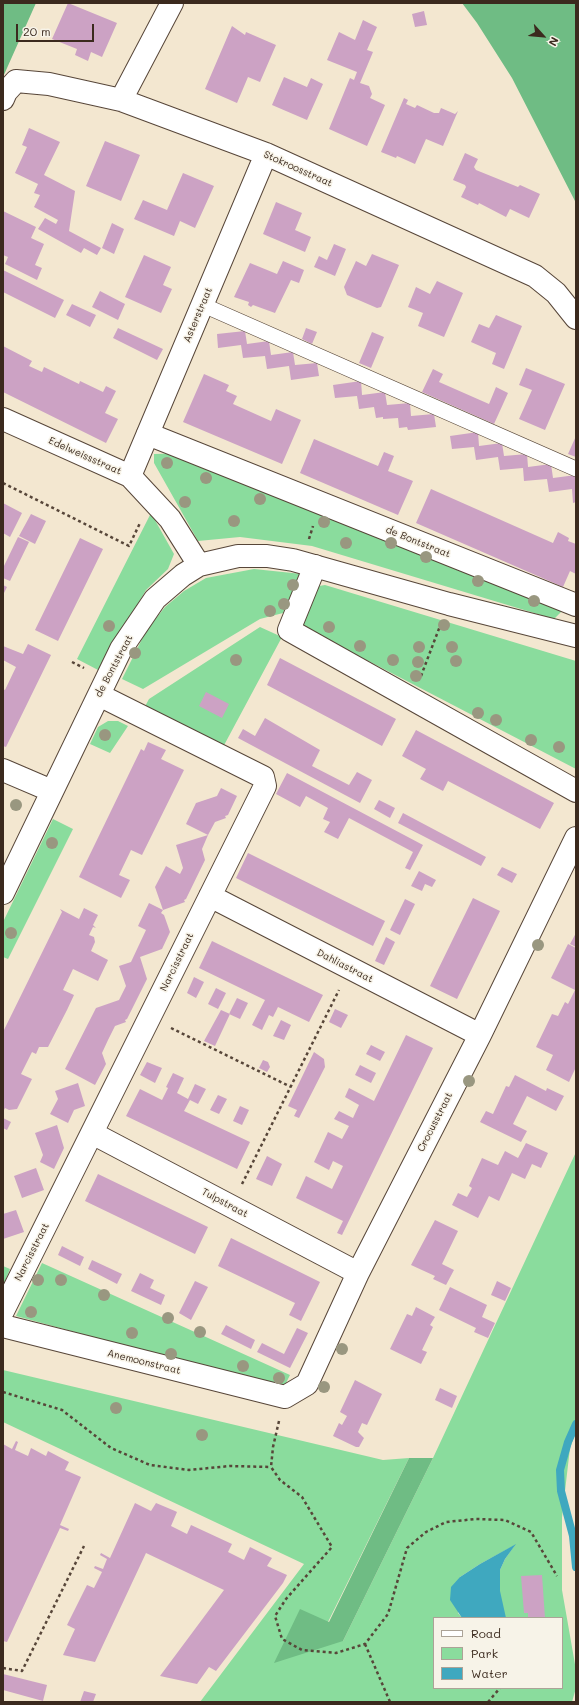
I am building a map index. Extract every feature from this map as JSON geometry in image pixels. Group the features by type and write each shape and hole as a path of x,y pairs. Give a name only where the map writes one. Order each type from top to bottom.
{"street":[{"path":"121,100 172,3"},
{"name":"Stokroosstraat","path":"3,99 6,92 16,82 49,84 121,100 266,154 535,276 556,293 576,318"},
{"name":"Asterstraat","path":"130,476 266,154"},
{"name":"Edelweissstraat","path":"3,419 130,476 170,519 199,565"},
{"name":"de Bontstraat","path":"148,434 576,605"},
{"name":"de Bontstraat","path":"3,893 121,649 155,599 183,574 199,565 238,556 267,556 309,564 449,604 576,634"},
{"path":"309,564 289,630 576,791"},
{"name":"Narcisstraat","path":"3,1311 265,786 263,777 99,695"},
{"path":"3,770 52,791"},
{"name":"Crocusstraat","path":"285,1397 307,1384 358,1273 480,1035 576,838"},
{"name":"Dahliastraat","path":"210,896 480,1035"},
{"name":"Tulpstraat","path":"92,1133 358,1273"},
{"name":"Anemoonstraat","path":"3,1326 285,1397"}],"lane":[{"path":"203,305 576,469"}],"path":[{"path":"3,483 129,546 152,499"},
{"path":"309,564 320,503"},
{"path":"412,699 449,604"},
{"path":"231,1206 350,968"},
{"path":"150,1018 291,1087"},
{"path":"3,1392 62,1410 111,1448 150,1465 189,1470 230,1466 271,1468"},
{"path":"285,1397 273,1447 271,1468 280,1480 302,1498 332,1547 286,1599 275,1616 282,1639 302,1650 336,1653 365,1644 388,1614 407,1548 426,1532 446,1522 476,1519 505,1520 524,1529 530,1532 557,1576"},
{"path":"3,1668 22,1671 84,1546"},
{"path":"365,1644 390,1702"},
{"path":"488,1702 499,1689"}],"green space":[{"path":"3,3 36,3 3,77"},
{"path":"462,3 576,3 576,203 512,78 477,23"},
{"path":"189,453 564,609 554,619 312,546 240,537 198,541 154,463 154,454"},
{"path":"151,513 174,554 168,569 146,590 100,671 77,659"},
{"path":"254,569 302,574 283,613 260,619 143,689 122,679 146,631 165,607 184,591 206,578"},
{"path":"325,585 576,661 576,769 301,626 310,595 319,586"},
{"path":"260,627 282,637 222,749 142,712 149,699"},
{"path":"108,721 118,721 128,726 110,753 90,744 98,727"},
{"path":"53,819 73,829 8,959 3,957 3,922"},
{"path":"576,1152 576,1432 570,1448 562,1517 562,1590 576,1670 576,1688 572,1702 200,1702 304,1564 3,1422 3,1370 383,1460 409,1458 328,1622 343,1641 433,1458"},
{"path":"42,1263 290,1375 283,1389 16,1316"},
{"path":"3,1266 10,1269 3,1286"},
{"path":"409,1458 433,1458 343,1641 274,1663 300,1609 329,1622"}],"water":[{"path":"516,1544 505,1559 500,1570 500,1591 506,1617 461,1617 450,1600 451,1587 460,1577"}],"building":[{"path":"68,3 117,23 102,57 91,52 88,61 75,55 77,49 52,39"},
{"path":"424,11 427,25 415,27 412,14"},
{"path":"363,20 377,27 367,50 373,52 360,83 369,86 372,94 370,98 385,105 367,146 329,129 350,78 354,80 357,72 327,60 339,32 355,40"},
{"path":"232,26 245,35 246,32 276,45 260,82 248,77 237,103 205,89"},
{"path":"284,77 307,87 311,78 323,84 307,120 272,105"},
{"path":"404,98 408,100 406,104 415,108 417,105 434,113 439,113 441,108 455,114 458,111 443,146 426,139 415,164 397,156 396,158 381,152"},
{"path":"29,128 60,142 44,175 75,191 69,231 101,248 97,255 84,248 81,253 38,229 45,218 56,224 58,220 34,207 40,195 34,193 38,184 15,173 27,147 22,145"},
{"path":"105,141 140,155 121,201 86,186"},
{"path":"465,153 478,159 474,167 476,170 518,187 520,185 540,194 529,218 510,209 506,217 479,203 478,205 461,197 466,187 465,185 453,180"},
{"path":"183,173 214,186 195,228 180,221 174,236 134,219 143,200 167,210"},
{"path":"276,202 302,213 295,230 311,237 305,252 263,234"},
{"path":"3,211 36,227 31,238 44,244 35,265 42,268 37,280 5,264 8,257 3,255"},
{"path":"112,223 124,229 114,254 102,248"},
{"path":"334,244 346,249 335,276 314,267 319,256 327,260"},
{"path":"372,254 399,265 381,307 377,308 347,295 344,287 356,261 366,266"},
{"path":"144,255 171,267 163,285 172,289 161,313 125,297"},
{"path":"283,261 304,270 299,283 291,280 275,313 253,305 251,307 248,305 249,302 234,297 250,263 277,274"},
{"path":"3,270 64,300 55,318 3,292"},
{"path":"437,281 463,293 444,337 418,326 423,313 408,307 416,287 430,294"},
{"path":"100,291 125,304 118,320 92,307"},
{"path":"72,304 96,315 90,327 66,315"},
{"path":"496,315 522,326 504,369 492,364 496,353 471,342 479,324 489,328"},
{"path":"118,328 163,349 157,360 113,338"},
{"path":"306,328 317,332 312,344 302,339"},
{"path":"245,331 247,344 269,341 271,355 293,352 295,365 317,363 319,376 291,380 289,366 267,369 265,356 243,358 241,345 218,348 217,334"},
{"path":"372,332 384,337 371,368 359,363"},
{"path":"3,346 32,361 29,366 42,372 44,367 79,384 80,381 103,392 106,386 116,391 105,413 118,419 106,443 3,392"},
{"path":"526,368 565,384 545,430 519,419 532,390 519,385"},
{"path":"433,369 443,374 439,382 489,404 496,387 508,393 494,424 422,392"},
{"path":"204,374 229,385 226,391 237,396 233,404 271,421 276,409 301,420 282,464 183,422"},
{"path":"361,381 362,395 385,392 387,405 410,403 411,416 434,414 436,427 408,430 407,427 399,428 398,418 376,418 374,407 359,409 357,396 335,398 333,385"},
{"path":"478,432 479,446 502,443 504,456 527,454 528,467 551,464 553,478 576,475 576,502 573,503 572,489 549,492 547,479 524,481 523,468 500,470 498,457 476,460 474,447 452,449 450,436"},
{"path":"576,436 576,457 568,454"},
{"path":"314,439 378,466 384,452 394,456 388,471 413,481 398,515 300,473"},
{"path":"431,489 553,543 558,532 569,538 568,541 576,544 576,574 570,571 563,587 416,523"},
{"path":"3,503 22,513 10,537 3,533"},
{"path":"31,514 46,521 35,544 19,536"},
{"path":"18,537 29,542 10,581 3,578 3,568"},
{"path":"80,538 103,549 58,641 35,630"},
{"path":"3,585 7,587 3,595"},
{"path":"28,644 51,655 6,747 3,746 3,689 5,690 16,667 3,660 3,646 23,654"},
{"path":"280,658 396,719 382,746 267,685"},
{"path":"206,692 229,704 222,718 199,706"},
{"path":"265,718 320,750 312,766 349,785 357,772 372,780 360,803 238,738 243,729 255,736"},
{"path":"416,730 554,803 540,829 448,781 443,791 420,779 426,769 402,756"},
{"path":"148,742 166,750 161,759 184,770 142,855 131,850 119,875 130,880 121,898 79,877 141,749 144,751"},
{"path":"287,773 423,845 410,870 405,868 413,852 349,818 338,839 324,832 330,822 323,819 328,808 306,796 300,807 276,794"},
{"path":"221,788 237,796 228,815 225,816 226,818 215,822 208,835 186,824 196,803 217,796"},
{"path":"379,800 395,808 390,818 374,809"},
{"path":"403,813 486,857 481,866 398,823"},
{"path":"208,835 202,849 205,860 186,899 184,900 185,902 163,910 155,887 166,866 180,874 183,868 176,845"},
{"path":"248,853 385,921 373,946 236,878"},
{"path":"502,867 517,874 512,883 497,875"},
{"path":"419,871 436,880 432,887 425,884 422,891 411,886"},
{"path":"473,898 500,911 457,999 430,986"},
{"path":"405,899 415,904 400,935 390,930"},
{"path":"149,903 163,910 161,913 164,915 170,932 162,949 140,957 147,979 127,1019 125,1020 126,1022 115,1026 108,1040 102,1053 106,1064 95,1085 65,1069 96,1008 119,1000 126,986 119,966 131,962 146,930 138,926"},
{"path":"84,908 98,915 93,925 96,928 93,927 89,935 94,937 95,942 91,951 108,960 98,981 73,969 63,990 74,995 67,1010 48,1047 39,1047 36,1054 32,1052 21,1074 32,1079 17,1109 9,1110 5,1108 3,1112 3,1032 62,912 60,909 79,919"},
{"path":"576,933 576,947 570,944"},
{"path":"386,937 395,942 384,965 375,961"},
{"path":"212,941 323,995 309,1022 278,1007 273,1017 269,1015 262,1030 252,1025 265,1000 199,968"},
{"path":"568,944 576,948 576,1067 569,1082 546,1070 553,1055 536,1047 552,1014 558,1016 565,1002 568,1004 575,990 551,978"},
{"path":"194,977 204,982 196,998 187,993"},
{"path":"216,988 226,993 218,1009 208,1004"},
{"path":"237,998 248,1003 240,1019 229,1014"},
{"path":"335,1009 348,1015 341,1028 329,1022"},
{"path":"221,1010 230,1014 215,1046 204,1041"},
{"path":"281,1020 291,1025 284,1040 273,1036"},
{"path":"406,1035 433,1048 342,1235 337,1233 343,1221 296,1198 306,1176 332,1189 343,1166 333,1161 329,1170 314,1162 328,1132 342,1139 349,1126 334,1119 339,1111 353,1118 359,1105 345,1097 349,1088 374,1101"},
{"path":"371,1045 385,1052 380,1061 366,1054"},
{"path":"314,1052 324,1059 325,1067 299,1118 294,1116 297,1110 288,1106"},
{"path":"263,1060 268,1062 270,1067 267,1072 259,1068"},
{"path":"147,1062 162,1068 155,1083 140,1075"},
{"path":"360,1065 376,1073 371,1083 355,1075"},
{"path":"173,1073 184,1078 177,1093 188,1099 195,1084 206,1089 198,1104 190,1100 184,1111 250,1142 237,1169 126,1116 140,1089 162,1100 168,1088 166,1087"},
{"path":"515,1075 546,1091 547,1088 564,1096 556,1111 527,1096 513,1124 527,1131 521,1142 480,1122 486,1111 493,1114 506,1086 509,1087"},
{"path":"78,1083 85,1106 74,1110 68,1123 50,1114 58,1099 55,1091"},
{"path":"218,1095 227,1099 219,1114 210,1110"},
{"path":"240,1106 249,1110 242,1125 233,1121"},
{"path":"3,1118 11,1122 7,1130 3,1128"},
{"path":"57,1125 64,1148 54,1169 40,1162 43,1155 35,1133"},
{"path":"526,1143 548,1153 541,1168 532,1164 525,1179 512,1173 499,1201 489,1196 478,1218 452,1205 458,1193 467,1197 472,1188 469,1186 482,1158 498,1165 505,1151 518,1158"},
{"path":"267,1156 282,1164 272,1186 256,1179"},
{"path":"36,1168 44,1190 22,1198 14,1176"},
{"path":"98,1174 208,1227 195,1254 85,1201"},
{"path":"16,1210 24,1232 3,1239 3,1214"},
{"path":"435,1220 458,1231 442,1264 454,1270 446,1285 433,1279 435,1276 411,1265"},
{"path":"231,1238 320,1282 301,1321 289,1315 295,1303 218,1266"},
{"path":"62,1246 84,1257 80,1266 58,1255"},
{"path":"92,1260 122,1274 117,1284 88,1269"},
{"path":"140,1273 154,1280 150,1288 165,1295 161,1305 131,1291"},
{"path":"195,1281 208,1287 191,1320 179,1313"},
{"path":"497,1281 511,1288 505,1301 491,1295"},
{"path":"450,1287 487,1305 482,1317 495,1323 488,1338 474,1332 476,1328 439,1310"},
{"path":"416,1307 435,1317 430,1325 433,1327 422,1350 427,1352 421,1364 390,1349 407,1314 412,1316"},
{"path":"226,1325 255,1340 251,1349 221,1334"},
{"path":"297,1328 308,1333 290,1368 257,1352 262,1343 284,1354"},
{"path":"355,1380 382,1394 367,1425 362,1423 358,1432 364,1438 359,1447 333,1436 339,1423 342,1425 347,1416 340,1412"},
{"path":"440,1388 457,1396 452,1408 435,1400"},
{"path":"16,1441 18,1442 15,1450 28,1456 31,1448 46,1456 48,1451 69,1462 65,1470 81,1477 60,1525 69,1529 68,1531 60,1528 7,1642 3,1641 3,1444 12,1449"},
{"path":"135,1503 151,1511 156,1503 175,1511 177,1512 171,1526 187,1534 191,1525 232,1544 228,1552 244,1560 250,1547 272,1558 267,1566 287,1575 283,1583 216,1671 209,1667 197,1684 160,1676 224,1590 146,1553 95,1662 63,1655 75,1629 67,1625 87,1585 94,1588 102,1572 94,1568 95,1566 103,1569 107,1559 100,1555 101,1553 110,1558"},
{"path":"542,1575 545,1617 528,1617 528,1613 524,1613 521,1576"},
{"path":"3,1674 47,1685 43,1701 3,1690"},
{"path":"84,1691 96,1694 93,1702 80,1702"}],"waterway":[{"path":"576,1424 568,1442 560,1470 561,1491 573,1536 576,1567"}]}
